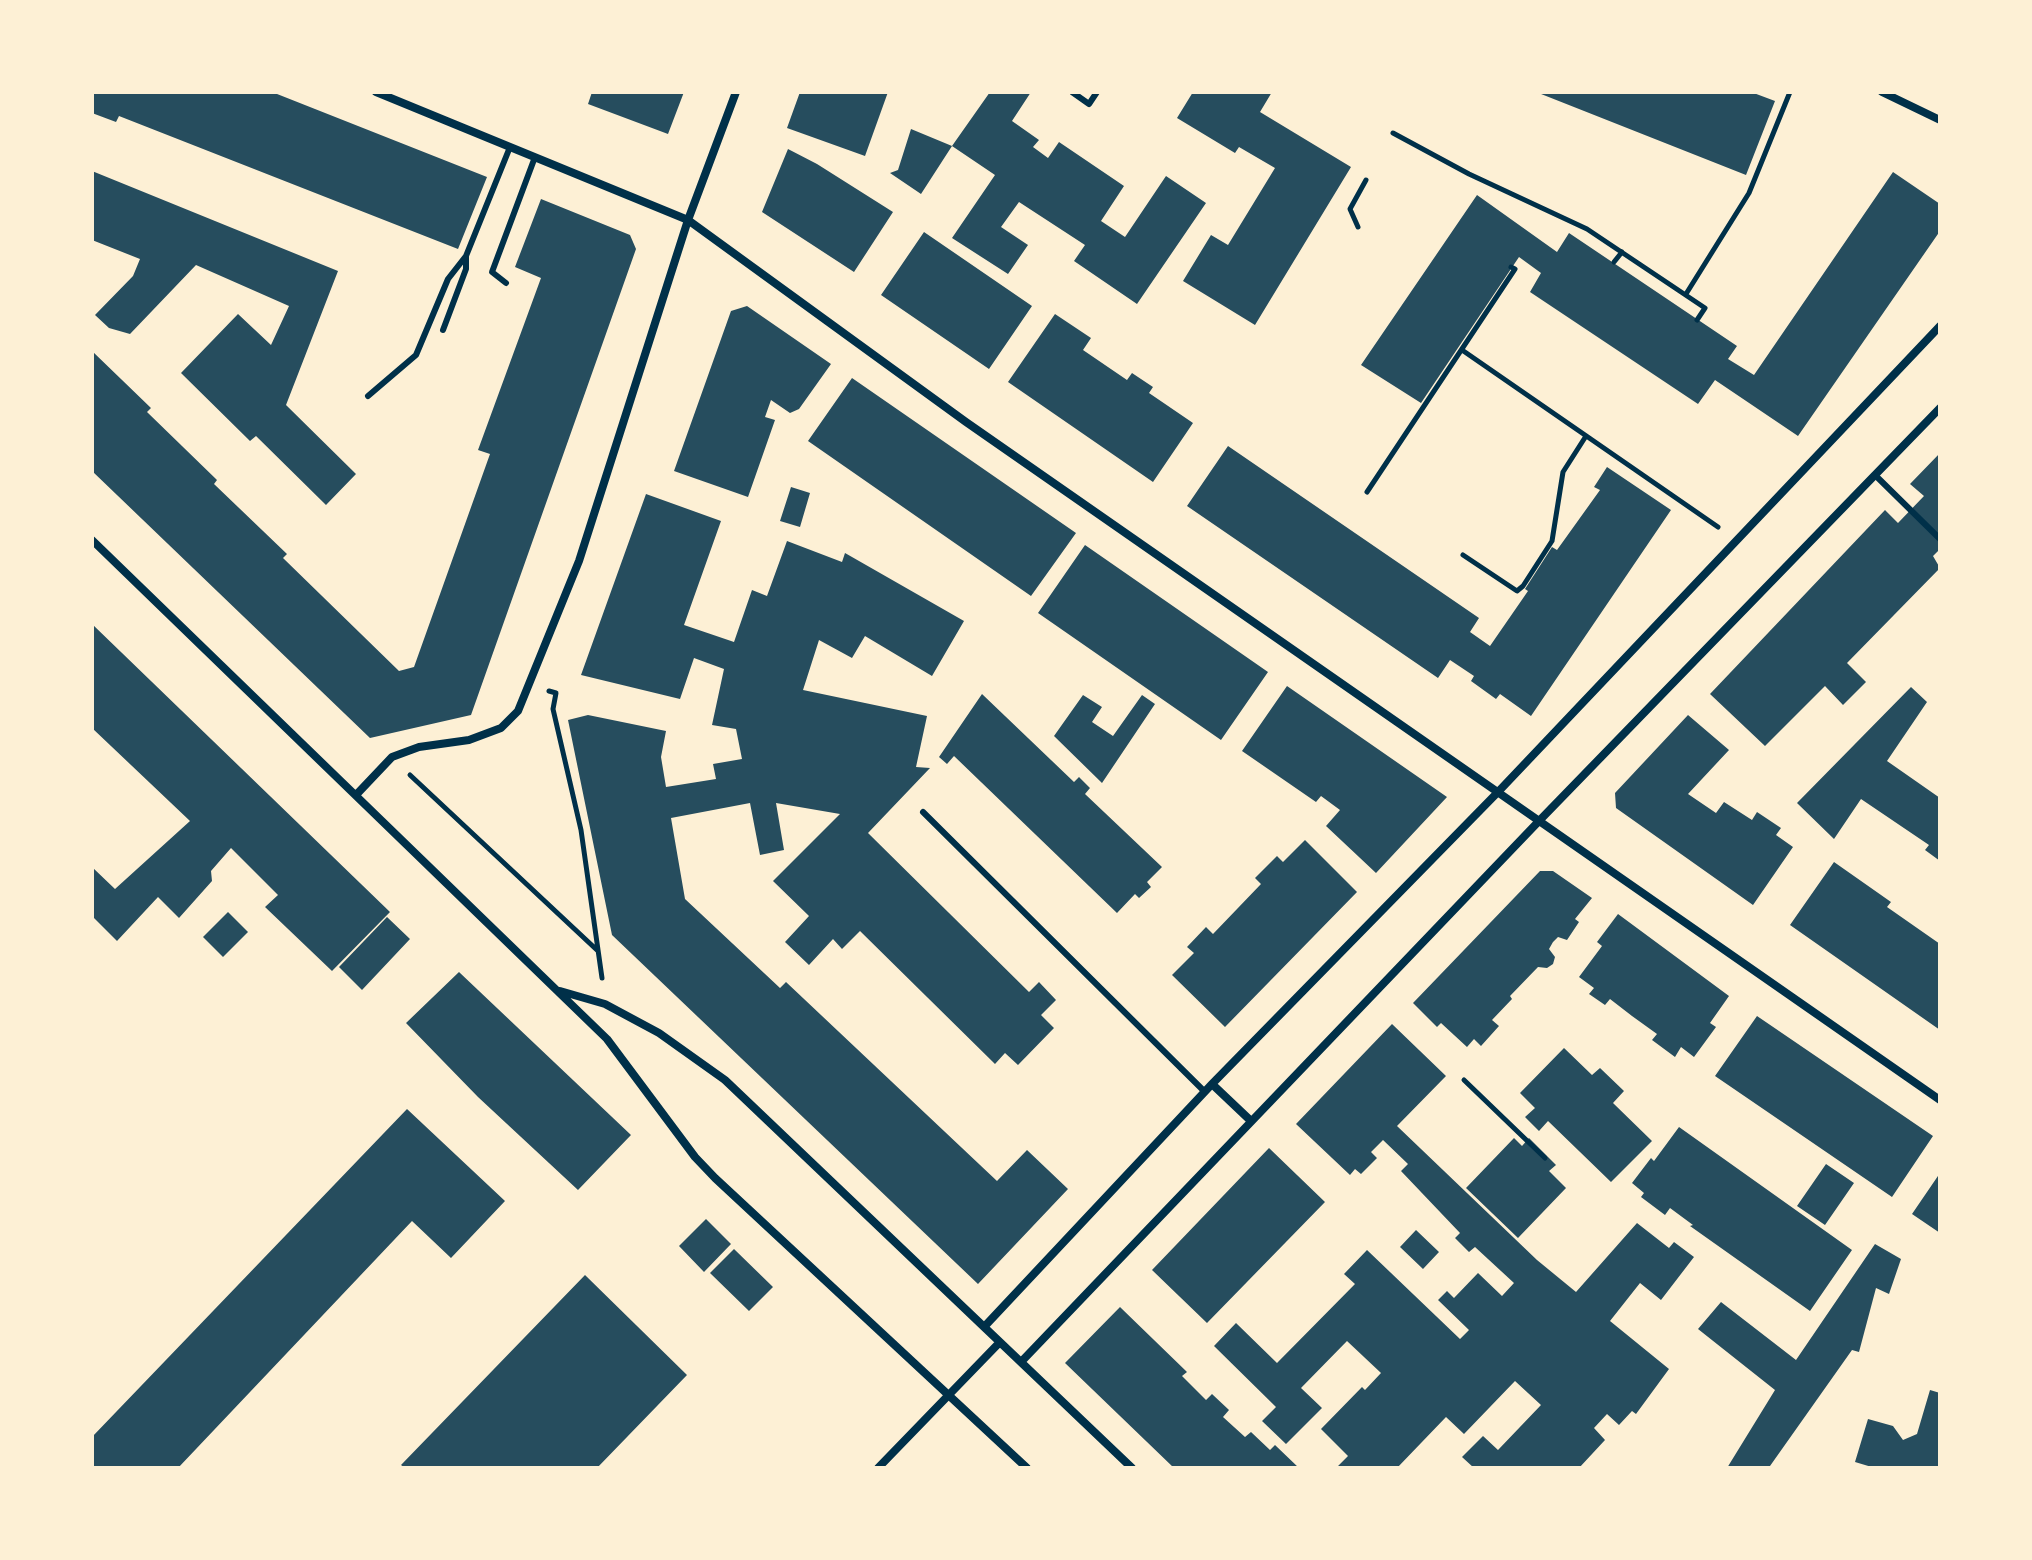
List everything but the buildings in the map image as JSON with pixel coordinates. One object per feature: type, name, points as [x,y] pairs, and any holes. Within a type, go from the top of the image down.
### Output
[{"type":"street","points":[[376,92],[688,220],[966,422],[1940,1100]]},
{"type":"street","points":[[356,795],[392,757],[419,747],[469,740],[501,728],[518,711],[579,561],[688,220],[736,92]]},
{"type":"street","points":[[1882,92],[1897,95],[1940,120]]},
{"type":"street","points":[[984,1327],[1208,1088],[1498,792],[1940,326]]},
{"type":"street","points":[[1021,1362],[1940,408]]},
{"type":"street","points":[[92,540],[559,991],[632,1068],[695,1157],[715,1178],[1027,1468]]},
{"type":"street","points":[[559,991],[605,1004],[659,1033],[725,1080],[1132,1468]]},
{"type":"street","points":[[1208,1088],[1251,1121]]},
{"type":"street","points":[[878,1468],[1000,1342]]},
{"type":"lane","points":[[1072,92],[1089,104],[1097,92]]},
{"type":"lane","points":[[368,396],[416,355],[448,279],[466,256],[510,147]]},
{"type":"lane","points":[[506,283],[492,272],[535,157]]},
{"type":"lane","points":[[443,330],[466,269],[466,256]]},
{"type":"lane","points":[[1875,475],[1940,539]]},
{"type":"lane","points":[[923,812],[1208,1088]]},
{"type":"path","points":[[1686,294],[1749,193],[1790,92]]},
{"type":"path","points":[[1393,133],[1469,174],[1587,229],[1705,308],[1697,320]]},
{"type":"path","points":[[1358,227],[1350,209],[1366,180]]},
{"type":"path","points":[[1614,262],[1622,252]]},
{"type":"path","points":[[1367,492],[1515,269],[1511,267]]},
{"type":"path","points":[[1462,350],[1738,541]]},
{"type":"path","points":[[1463,555],[1517,591],[1523,586],[1552,541],[1563,472],[1586,436]]},
{"type":"path","points":[[528,685],[556,693],[553,709],[581,830],[605,1004]]},
{"type":"path","points":[[392,757],[600,952]]},
{"type":"path","points":[[1464,1080],[1545,1158]]}]
